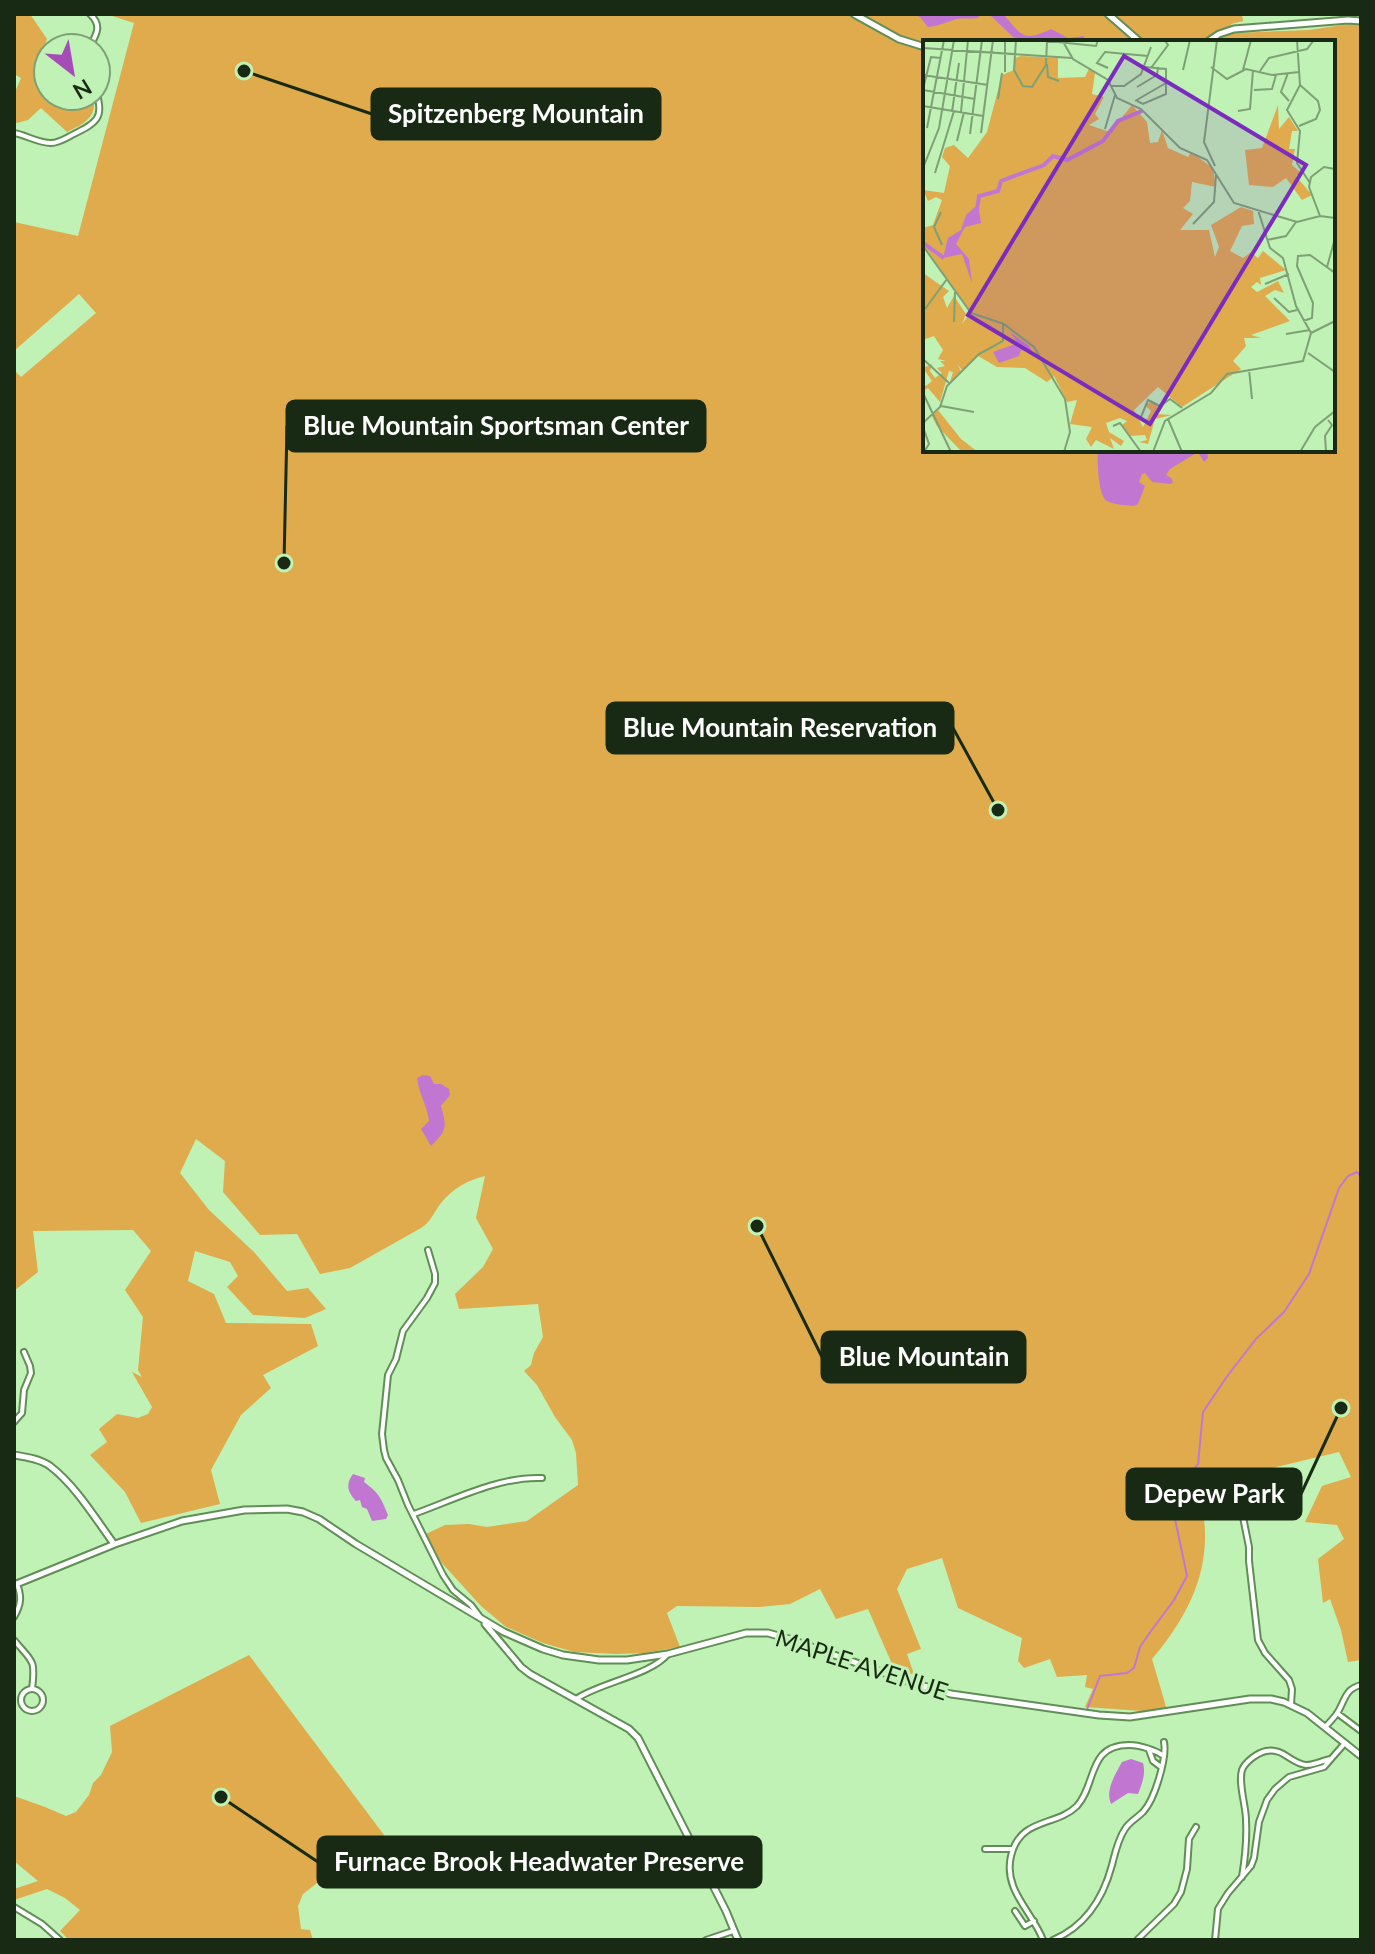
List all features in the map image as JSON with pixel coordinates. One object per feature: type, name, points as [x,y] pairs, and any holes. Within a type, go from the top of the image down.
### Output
[{"type":"street","points":[[90,14],[97,22],[98,32]]},
{"type":"street","points":[[854,14],[899,39],[923,46]]},
{"type":"street","points":[[1108,14],[1138,40]]},
{"type":"street","points":[[1210,40],[1234,29],[1361,21]]},
{"type":"street","points":[[14,133],[46,143],[60,141],[89,126],[97,120],[99,112]]},
{"type":"street","points":[[428,1250],[435,1283],[403,1331],[387,1380],[382,1434],[386,1458],[448,1583],[471,1605],[521,1667],[629,1729],[642,1743],[738,1940]]},
{"type":"street","points":[[14,1422],[22,1413],[24,1390],[31,1373],[24,1352]]},
{"type":"street","points":[[14,1455],[50,1467],[74,1491],[115,1544]]},
{"type":"street","points":[[414,1514],[504,1482],[528,1477],[542,1478]]},
{"type":"street","points":[[1237,1487],[1249,1547],[1258,1640],[1265,1653],[1289,1680],[1291,1705]]},
{"type":"street","name":"MAPLE AVENUE","points":[[15,1585],[115,1544],[182,1521],[244,1510],[295,1510],[319,1519],[482,1620],[543,1649],[582,1658],[627,1660],[668,1654],[746,1633],[768,1633],[942,1692],[992,1701],[1130,1717],[1250,1699],[1271,1699],[1307,1713],[1361,1756]]},
{"type":"street","points":[[14,1617],[21,1602],[15,1585]]},
{"type":"street","points":[[14,1640],[33,1661],[32,1689]]},
{"type":"street","points":[[576,1699],[647,1668],[665,1659],[668,1654]]},
{"type":"street","points":[[1326,1726],[1337,1713],[1346,1693],[1361,1685]]},
{"type":"street","points":[[32,1689],[41,1693],[43,1699],[40,1708],[33,1712],[23,1708],[20,1701],[22,1694],[32,1689]]},
{"type":"street","points":[[1337,1713],[1361,1731]]},
{"type":"street","points":[[1053,1940],[1074,1928],[1097,1904],[1124,1829],[1145,1811],[1157,1786],[1164,1742]]},
{"type":"street","points":[[1215,1940],[1218,1909],[1248,1872],[1254,1858],[1263,1809],[1275,1789],[1289,1777],[1324,1767],[1345,1743]]},
{"type":"street","points":[[1043,1940],[1011,1884],[1013,1849],[1032,1827],[1078,1805],[1094,1767],[1106,1751],[1129,1745],[1164,1756]]},
{"type":"street","points":[[1149,1750],[1153,1761],[1161,1767]]},
{"type":"street","points":[[1242,1877],[1246,1822],[1240,1780],[1245,1765],[1262,1752],[1271,1750],[1287,1755],[1300,1764],[1331,1759]]},
{"type":"street","points":[[1137,1940],[1169,1910],[1181,1892],[1187,1869],[1189,1839],[1196,1827]]},
{"type":"street","points":[[985,1849],[1013,1849]]},
{"type":"street","points":[[14,1907],[42,1924],[60,1940]]},
{"type":"street","points":[[1015,1911],[1025,1926],[1034,1921]]},
{"type":"street","points":[[706,1940],[733,1931]]},
{"type":"shaded area","points":[[14,14],[30,14],[42,32],[32,32],[32,112],[37,112],[28,120],[17,123],[14,121],[14,94],[21,78],[14,74]]},
{"type":"shaded area","points":[[106,14],[1242,14],[1243,21],[1231,24],[1234,33],[1361,25],[1361,1660],[1348,1662],[1330,1599],[1323,1603],[1318,1559],[1344,1539],[1337,1525],[1305,1522],[1322,1486],[1351,1477],[1339,1452],[1197,1486],[1205,1534],[1199,1578],[1181,1620],[1152,1659],[1167,1710],[1156,1712],[1085,1707],[1093,1689],[1085,1687],[1087,1675],[1057,1677],[1050,1659],[1024,1668],[1018,1661],[1022,1638],[958,1608],[942,1558],[907,1569],[897,1589],[921,1649],[907,1654],[914,1674],[896,1673],[868,1609],[836,1619],[820,1589],[790,1604],[760,1607],[677,1606],[667,1613],[680,1647],[645,1653],[574,1652],[506,1627],[481,1606],[441,1562],[426,1534],[445,1525],[487,1527],[527,1521],[578,1485],[572,1440],[537,1385],[524,1371],[531,1365],[543,1337],[538,1304],[459,1309],[455,1294],[483,1267],[493,1249],[476,1218],[485,1176],[450,1193],[421,1228],[350,1268],[320,1274],[297,1234],[260,1235],[223,1192],[225,1161],[196,1139],[180,1173],[209,1210],[254,1252],[287,1291],[308,1288],[326,1309],[305,1318],[253,1315],[227,1287],[238,1276],[230,1262],[195,1251],[188,1281],[214,1294],[226,1323],[311,1324],[318,1346],[263,1375],[271,1388],[241,1415],[211,1470],[220,1504],[141,1523],[125,1492],[90,1455],[107,1442],[99,1429],[117,1414],[138,1418],[148,1414],[152,1407],[132,1372],[142,1377],[138,1370],[143,1317],[125,1290],[151,1251],[133,1230],[33,1231],[38,1272],[14,1291],[14,370],[21,377],[96,313],[79,294],[14,351],[14,222],[78,236],[134,23]]},
{"type":"shaded area","points":[[913,14],[978,14],[979,16],[928,27]]},
{"type":"shaded area","points":[[989,14],[1003,14],[1023,35],[1034,36],[1051,29],[1068,38],[1084,36],[1084,40],[1022,40],[1013,37]]},
{"type":"shaded area","points":[[45,112],[92,112],[88,119],[67,132]]},
{"type":"shaded area","points":[[1098,452],[1198,452],[1170,469],[1166,475],[1171,478],[1171,484],[1152,482],[1145,473],[1142,474],[1139,482],[1145,486],[1138,504],[1134,506],[1107,501],[1099,477]]},
{"type":"shaded area","points":[[1198,452],[1207,452],[1208,458],[1204,462]]},
{"type":"shaded area","points":[[430,1076],[434,1084],[449,1089],[450,1095],[441,1106],[445,1124],[443,1132],[431,1146],[421,1129],[429,1121],[417,1078]]},
{"type":"shaded area","points":[[353,1474],[365,1478],[364,1482],[379,1496],[388,1515],[386,1519],[372,1521],[360,1500],[353,1498],[348,1485]]},
{"type":"shaded area","points":[[249,1655],[384,1835],[303,1894],[298,1906],[301,1929],[310,1930],[313,1940],[69,1940],[60,1931],[80,1910],[65,1898],[47,1889],[14,1900],[14,1889],[38,1881],[14,1861],[14,1796],[66,1816],[76,1812],[101,1775],[112,1752],[110,1726]]},
{"type":"shaded area","points":[[1131,1759],[1143,1763],[1144,1775],[1138,1794],[1128,1793],[1111,1804],[1109,1793],[1114,1777],[1122,1762]]},
{"type":"waterway","points":[[1086,1712],[1100,1676],[1127,1673],[1134,1668],[1140,1647],[1174,1600],[1187,1576],[1171,1500],[1198,1464],[1203,1412],[1256,1339],[1284,1312],[1309,1274],[1339,1188],[1348,1176],[1357,1172],[1361,1176]]},
{"type":"place","name":"Spitzenberg Mountain","points":[[244,71]]},
{"type":"place","name":"Blue Mountain Sportsman Center","points":[[284,563]]},
{"type":"place","name":"Blue Mountain Reservation","points":[[998,810]]},
{"type":"place","name":"Blue Mountain","points":[[757,1226]]},
{"type":"place","name":"Depew Park","points":[[1341,1408]]},
{"type":"place","name":"Furnace Brook Headwater Preserve","points":[[221,1797]]}]
